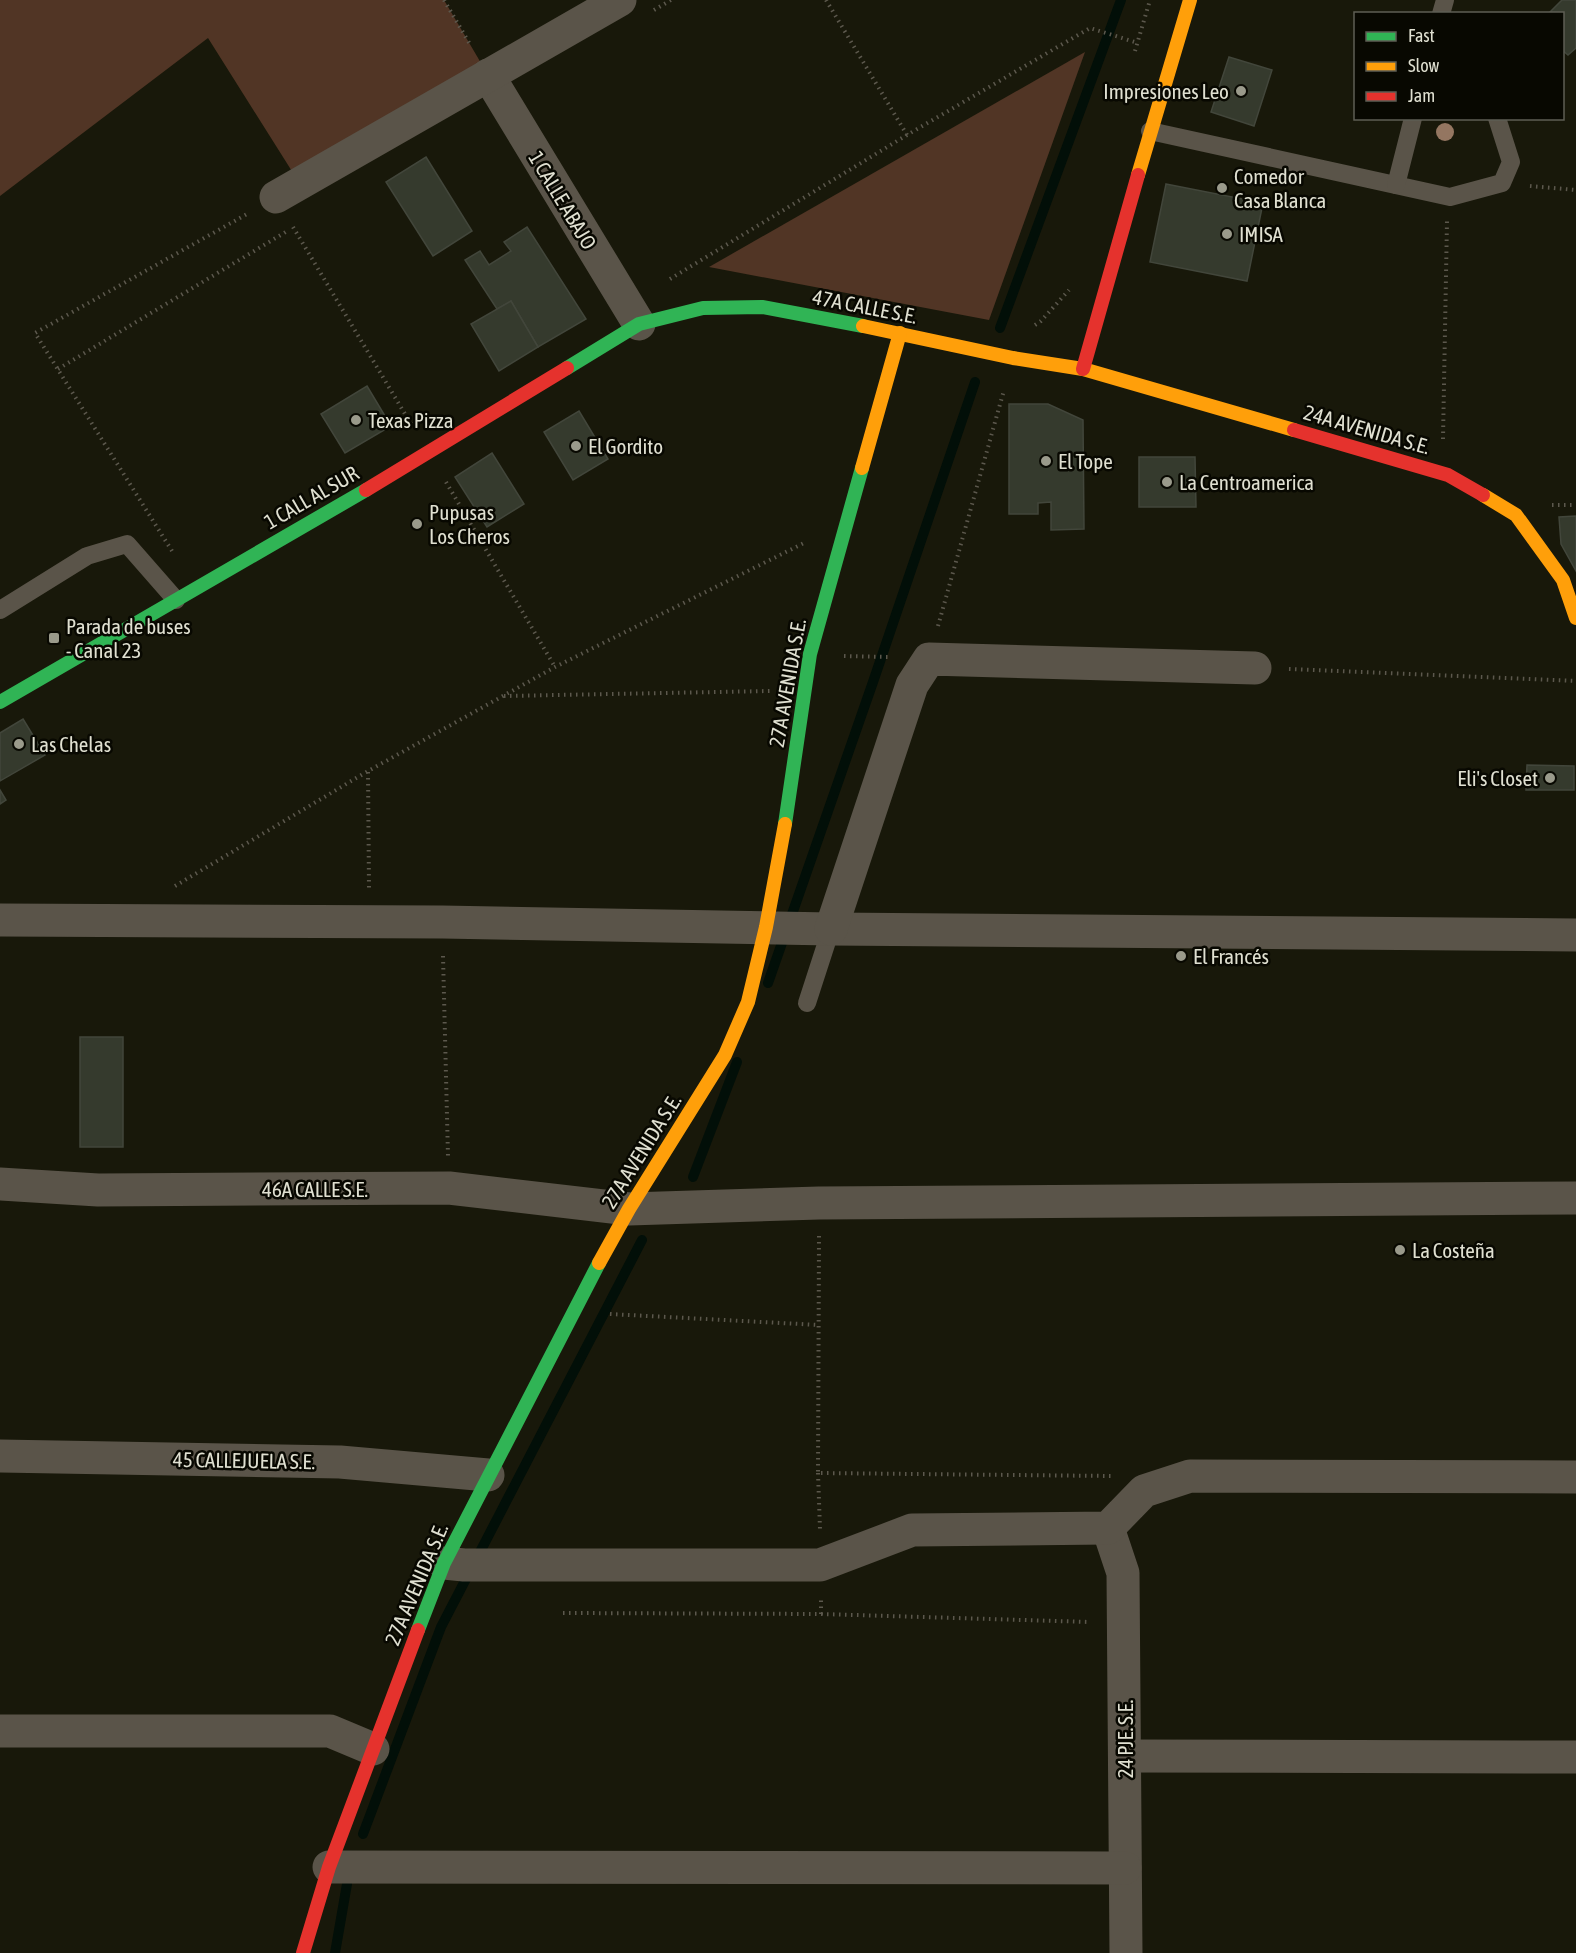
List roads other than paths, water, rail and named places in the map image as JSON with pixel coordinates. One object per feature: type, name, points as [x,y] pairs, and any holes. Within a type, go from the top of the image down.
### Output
[{"type":"street","points":[[276,197],[620,0]]},
{"type":"street","points":[[1083,369],[1150,131],[1190,0]]},
{"type":"street","name":"1 CALLE ABAJO","points":[[488,75],[639,324]]},
{"type":"street","name":"47A CALLE S.E.","points":[[639,324],[703,308],[762,307],[900,333],[1013,358],[1083,369]]},
{"type":"street","name":"1 CALL AL SUR","points":[[0,702],[429,453],[639,324]]},
{"type":"street","name":"27A AVENIDA S.E.","points":[[303,1953],[373,1749],[454,1564],[488,1475],[572,1313],[725,1055],[748,1002],[796,928],[790,794],[810,654],[900,333]]},
{"type":"street","name":"24A AVENIDA S.E.","points":[[1083,369],[1448,475],[1516,515],[1563,580],[1576,618]]},
{"type":"street","points":[[796,928],[912,685],[929,659],[1255,668]]},
{"type":"street","points":[[0,920],[442,922],[796,928],[1576,935]]},
{"type":"street","name":"46A CALLE S.E.","points":[[0,1184],[98,1190],[449,1188],[634,1209],[819,1203],[1576,1198]]},
{"type":"street","name":"45 CALLEJUELA S.E.","points":[[0,1456],[340,1462],[488,1475]]},
{"type":"street","points":[[454,1564],[820,1565],[912,1530],[1108,1528],[1144,1491],[1190,1476],[1576,1477]]},
{"type":"street","name":"24 PJE. S.E.","points":[[1108,1528],[1123,1573],[1126,1953]]},
{"type":"street","points":[[0,1731],[330,1731],[373,1749]]},
{"type":"street","points":[[1125,1756],[1576,1757]]},
{"type":"street","points":[[333,1867],[1125,1868]]},
{"type":"lane","points":[[1396,185],[1412,120]]},
{"type":"lane","points":[[1150,131],[1450,197],[1502,183],[1511,162],[1498,120]]},
{"type":"lane","points":[[0,610],[87,556],[127,544],[176,600]]},
{"type":"lane","points":[[796,928],[807,1003]]},
{"type":"waterway","points":[[1000,328],[1121,0]]},
{"type":"waterway","points":[[768,983],[975,382]]},
{"type":"waterway","points":[[693,1177],[737,1062]]},
{"type":"waterway","points":[[363,1834],[441,1627],[642,1240]]},
{"type":"waterway","points":[[335,1953],[347,1884]]},
{"type":"place","name":"Impresiones Leo","points":[[1241,91]]},
{"type":"place","name":"Comedor Casa Blanca","points":[[1222,188]]},
{"type":"place","name":"IMISA","points":[[1227,234]]},
{"type":"place","name":"Texas Pizza","points":[[356,420]]},
{"type":"place","name":"El Gordito","points":[[576,446]]},
{"type":"place","name":"El Tope","points":[[1046,461]]},
{"type":"place","name":"La Centroamerica","points":[[1167,482]]},
{"type":"place","name":"Pupusas Los Cheros","points":[[417,524]]},
{"type":"place","name":"Parada de buses - Canal 23","points":[[54,638]]},
{"type":"place","name":"Las Chelas","points":[[19,744]]},
{"type":"place","name":"Eli's Closet","points":[[1550,778]]},
{"type":"place","name":"El Francés","points":[[1181,956]]},
{"type":"place","name":"La Costeña","points":[[1400,1250]]}]
